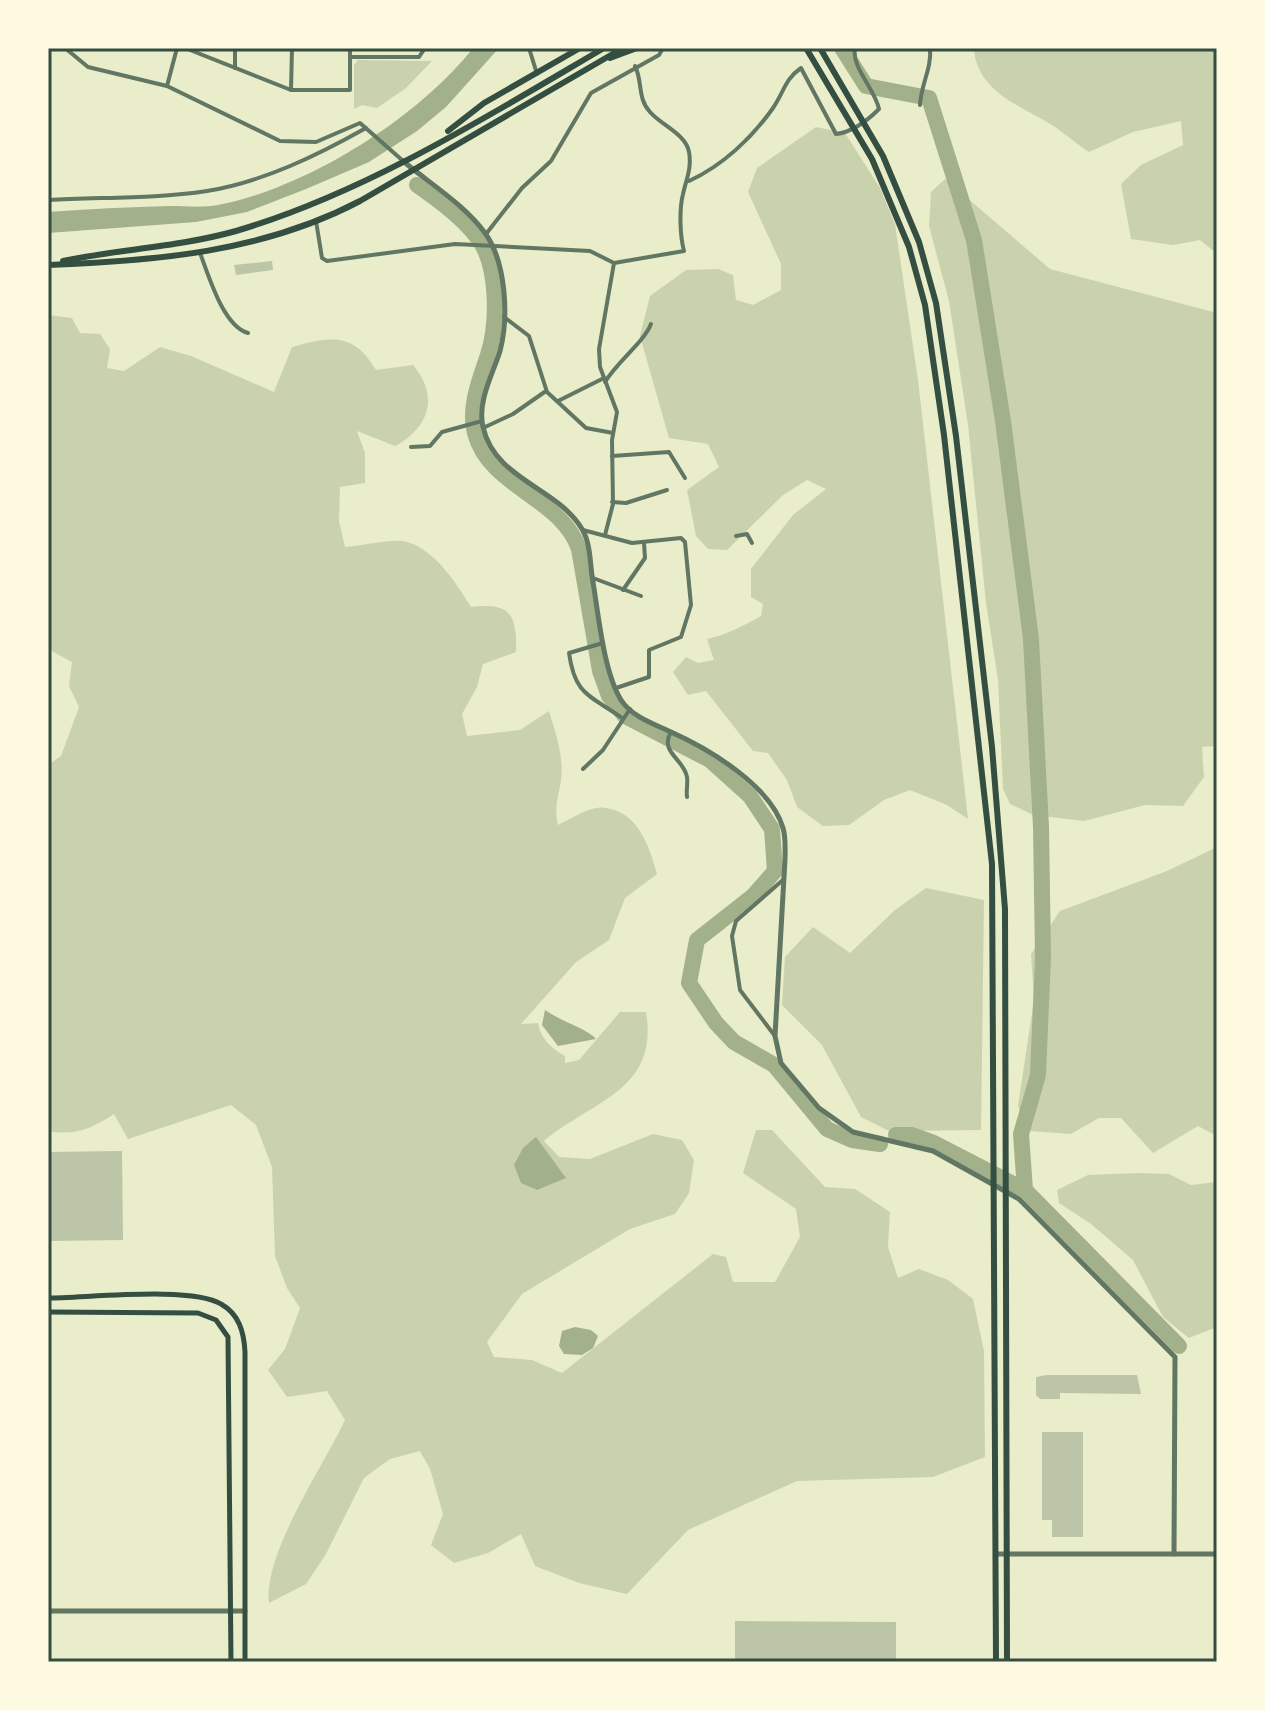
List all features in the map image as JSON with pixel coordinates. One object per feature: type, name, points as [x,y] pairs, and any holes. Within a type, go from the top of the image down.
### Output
[{"type":"main road","points":[[436,141],[484,103],[580,48]]},
{"type":"main road","points":[[48,265],[185,244],[298,210],[377,176],[604,48]]},
{"type":"main road","points":[[48,265],[200,253],[261,240],[316,221],[623,48]]},
{"type":"main road","points":[[605,58],[637,48]]},
{"type":"main road","points":[[806,48],[855,128],[888,193],[909,247],[925,305],[937,376],[992,864],[996,1662]]},
{"type":"main road","points":[[820,48],[898,188],[919,242],[936,303],[947,366],[1003,867],[1007,1662]]},
{"type":"main road","points":[[48,1298],[197,1296],[224,1305],[241,1325],[245,1352],[245,1662]]},
{"type":"main road","points":[[48,1312],[198,1313],[216,1320],[228,1337],[231,1662]]},
{"type":"street","points":[[65,48],[88,67],[167,86],[280,141],[316,142],[353,123],[368,129],[486,234],[502,282],[504,317],[503,339],[485,393],[481,424],[491,447],[513,473],[560,505],[583,530],[593,578],[600,643],[616,688],[629,711],[669,736],[718,757],[767,798],[784,831],[775,1036],[781,1063],[819,1108],[853,1132],[933,1151],[1019,1199],[1175,1357],[1174,1554]]},
{"type":"street","points":[[167,86],[177,48]]},
{"type":"street","points":[[185,48],[291,90],[350,90],[350,48]]},
{"type":"street","points":[[235,48],[235,68]]},
{"type":"street","points":[[291,90],[292,48]]},
{"type":"street","points":[[350,57],[419,57],[425,48]]},
{"type":"street","points":[[529,48],[537,74]]},
{"type":"street","points":[[486,234],[522,188],[551,161],[591,93],[659,55],[663,48]]},
{"type":"street","points":[[689,181],[733,153],[771,111],[783,86],[801,68],[836,134],[863,122],[879,109],[855,60],[855,48]]},
{"type":"street","points":[[920,105],[922,82],[931,66],[930,48]]},
{"type":"street","points":[[316,221],[322,258],[327,261],[455,244],[590,251],[614,263],[684,251],[682,198],[689,181],[689,149],[648,110],[640,97],[641,77],[635,66]]},
{"type":"street","points":[[48,200],[158,195],[232,185],[298,161],[368,129]]},
{"type":"street","points":[[200,253],[220,305],[237,329],[248,333]]},
{"type":"street","points":[[605,535],[612,502],[613,433],[617,412],[604,380],[599,349],[614,263]]},
{"type":"street","points":[[504,317],[529,336],[546,391],[586,428],[613,433]]},
{"type":"street","points":[[558,401],[604,380],[618,361],[647,333],[651,324]]},
{"type":"street","points":[[411,447],[430,446],[442,432],[513,414],[546,391]]},
{"type":"street","points":[[612,456],[669,452],[685,478]]},
{"type":"street","points":[[612,502],[626,503],[667,490]]},
{"type":"street","points":[[583,530],[632,543],[684,539],[691,605],[680,639],[649,650],[649,677],[616,688]]},
{"type":"street","points":[[736,536],[747,534],[752,543]]},
{"type":"street","points":[[623,590],[645,558],[644,543]]},
{"type":"street","points":[[593,578],[641,596]]},
{"type":"street","points":[[600,643],[569,653],[572,676],[582,692],[622,718]]},
{"type":"street","points":[[583,769],[603,750],[629,711]]},
{"type":"street","points":[[669,736],[668,749],[686,773],[687,797]]},
{"type":"street","points":[[775,1036],[740,990],[732,936],[736,921],[784,879]]},
{"type":"street","points":[[996,1554],[1217,1554]]},
{"type":"street","points":[[48,1611],[245,1611]]},
{"type":"shaded area","points":[[473,48],[499,48],[446,107],[417,131],[369,162],[247,212],[196,222],[48,233],[48,212],[212,206],[288,183],[323,166],[392,124],[450,74]]},
{"type":"shaded area","points":[[974,48],[1217,48],[1217,254],[1200,240],[1173,245],[1131,239],[1121,184],[1141,165],[1183,145],[1181,121],[1133,132],[1089,152],[990,85],[976,62]]},
{"type":"shaded area","points":[[358,60],[432,61],[406,88],[377,108],[362,105],[354,109],[354,65]]},
{"type":"shaded area","points":[[816,127],[845,133],[880,188],[895,224],[918,380],[968,819],[947,805],[910,790],[884,800],[849,825],[823,826],[797,807],[787,780],[768,753],[753,751],[706,691],[688,695],[673,672],[686,657],[698,663],[714,660],[707,639],[728,633],[761,616],[763,604],[751,597],[751,569],[793,515],[826,489],[807,480],[783,495],[727,550],[708,549],[696,536],[687,490],[719,467],[708,444],[669,438],[640,336],[650,296],[686,270],[718,269],[733,275],[736,300],[753,305],[781,290],[781,264],[748,192],[757,168]]},
{"type":"shaded area","points":[[945,179],[1050,269],[1217,313],[1217,746],[1202,747],[1204,777],[1183,806],[1145,805],[1084,821],[1033,815],[1010,804],[1003,789],[998,680],[986,603],[968,425],[949,301],[929,226],[931,192]]},
{"type":"shaded area","points":[[48,315],[72,318],[80,333],[100,334],[110,349],[107,368],[124,371],[160,347],[191,356],[274,392],[292,347],[318,341],[329,339],[350,343],[368,358],[376,370],[413,365],[426,388],[428,399],[427,410],[416,430],[395,446],[357,431],[365,453],[365,483],[340,487],[339,521],[345,547],[397,541],[414,545],[425,550],[443,567],[471,607],[495,607],[509,614],[515,629],[516,652],[483,664],[477,687],[462,714],[467,736],[520,730],[549,711],[561,763],[556,807],[558,825],[587,810],[606,808],[627,816],[646,842],[657,874],[625,898],[609,940],[576,962],[521,1024],[538,1023],[547,1042],[565,1056],[565,1063],[579,1060],[620,1012],[646,1012],[647,1039],[642,1060],[632,1077],[618,1091],[544,1141],[559,1157],[590,1159],[653,1134],[682,1140],[694,1160],[689,1193],[675,1214],[630,1229],[522,1294],[487,1342],[494,1357],[532,1360],[562,1373],[713,1254],[726,1257],[733,1282],[775,1282],[800,1237],[796,1209],[743,1173],[756,1130],[772,1130],[825,1187],[855,1189],[890,1212],[888,1247],[898,1278],[919,1269],[948,1280],[973,1299],[984,1351],[985,1457],[933,1477],[797,1481],[688,1530],[627,1594],[579,1583],[535,1566],[521,1534],[488,1553],[454,1563],[431,1545],[443,1514],[430,1469],[420,1451],[390,1459],[364,1478],[326,1554],[306,1584],[269,1603],[275,1560],[296,1511],[345,1420],[327,1391],[287,1397],[268,1370],[285,1349],[300,1308],[287,1288],[275,1256],[272,1167],[256,1125],[231,1105],[128,1139],[114,1114],[82,1130],[66,1133],[48,1131],[48,765],[61,756],[79,707],[69,686],[72,662],[48,649]]},
{"type":"shaded area","points":[[1217,847],[1217,1136],[1198,1126],[1153,1153],[1121,1118],[1099,1118],[1071,1134],[1029,1131],[1018,1106],[1034,1000],[1031,954],[1060,911],[1167,871]]},
{"type":"shaded area","points":[[926,888],[984,900],[981,1130],[889,1131],[861,1117],[822,1045],[782,1005],[785,957],[813,927],[850,953],[895,910]]},
{"type":"shaded area","points":[[545,1010],[596,1039],[558,1046],[542,1025]]},
{"type":"shaded area","points":[[536,1137],[566,1178],[537,1190],[521,1183],[514,1165],[523,1148]]},
{"type":"shaded area","points":[[1169,1174],[1191,1185],[1217,1182],[1217,1327],[1189,1338],[1163,1317],[1133,1260],[1091,1224],[1059,1203],[1057,1190],[1088,1175]]},
{"type":"shaded area","points":[[575,1327],[591,1330],[598,1336],[593,1348],[582,1355],[564,1354],[559,1346],[562,1331]]},
{"type":"building","points":[[272,261],[273,270],[236,275],[234,265]]},
{"type":"building","points":[[122,1151],[123,1240],[48,1241],[48,1152]]},
{"type":"building","points":[[1137,1375],[1141,1394],[1060,1393],[1060,1399],[1040,1399],[1036,1395],[1036,1377]]},
{"type":"building","points":[[1042,1432],[1083,1432],[1083,1537],[1052,1537],[1052,1520],[1042,1520]]},
{"type":"building","points":[[735,1621],[896,1622],[896,1661],[735,1661]]},
{"type":"waterway","points":[[842,48],[866,86],[929,98],[974,240],[1003,421],[1031,639],[1041,827],[1043,957],[1038,1075],[1021,1134],[1025,1190]]},
{"type":"waterway","points":[[417,185],[464,222],[477,237],[489,262],[493,278],[494,327],[474,404],[475,433],[495,467],[570,531],[579,549],[600,671],[609,696],[625,716],[710,760],[750,796],[772,829],[775,871],[753,896],[697,940],[689,983],[716,1023],[734,1042],[774,1065],[827,1129],[852,1140],[880,1144]]},
{"type":"waterway","points":[[896,1135],[912,1135],[934,1143],[1025,1190],[1179,1346]]}]
